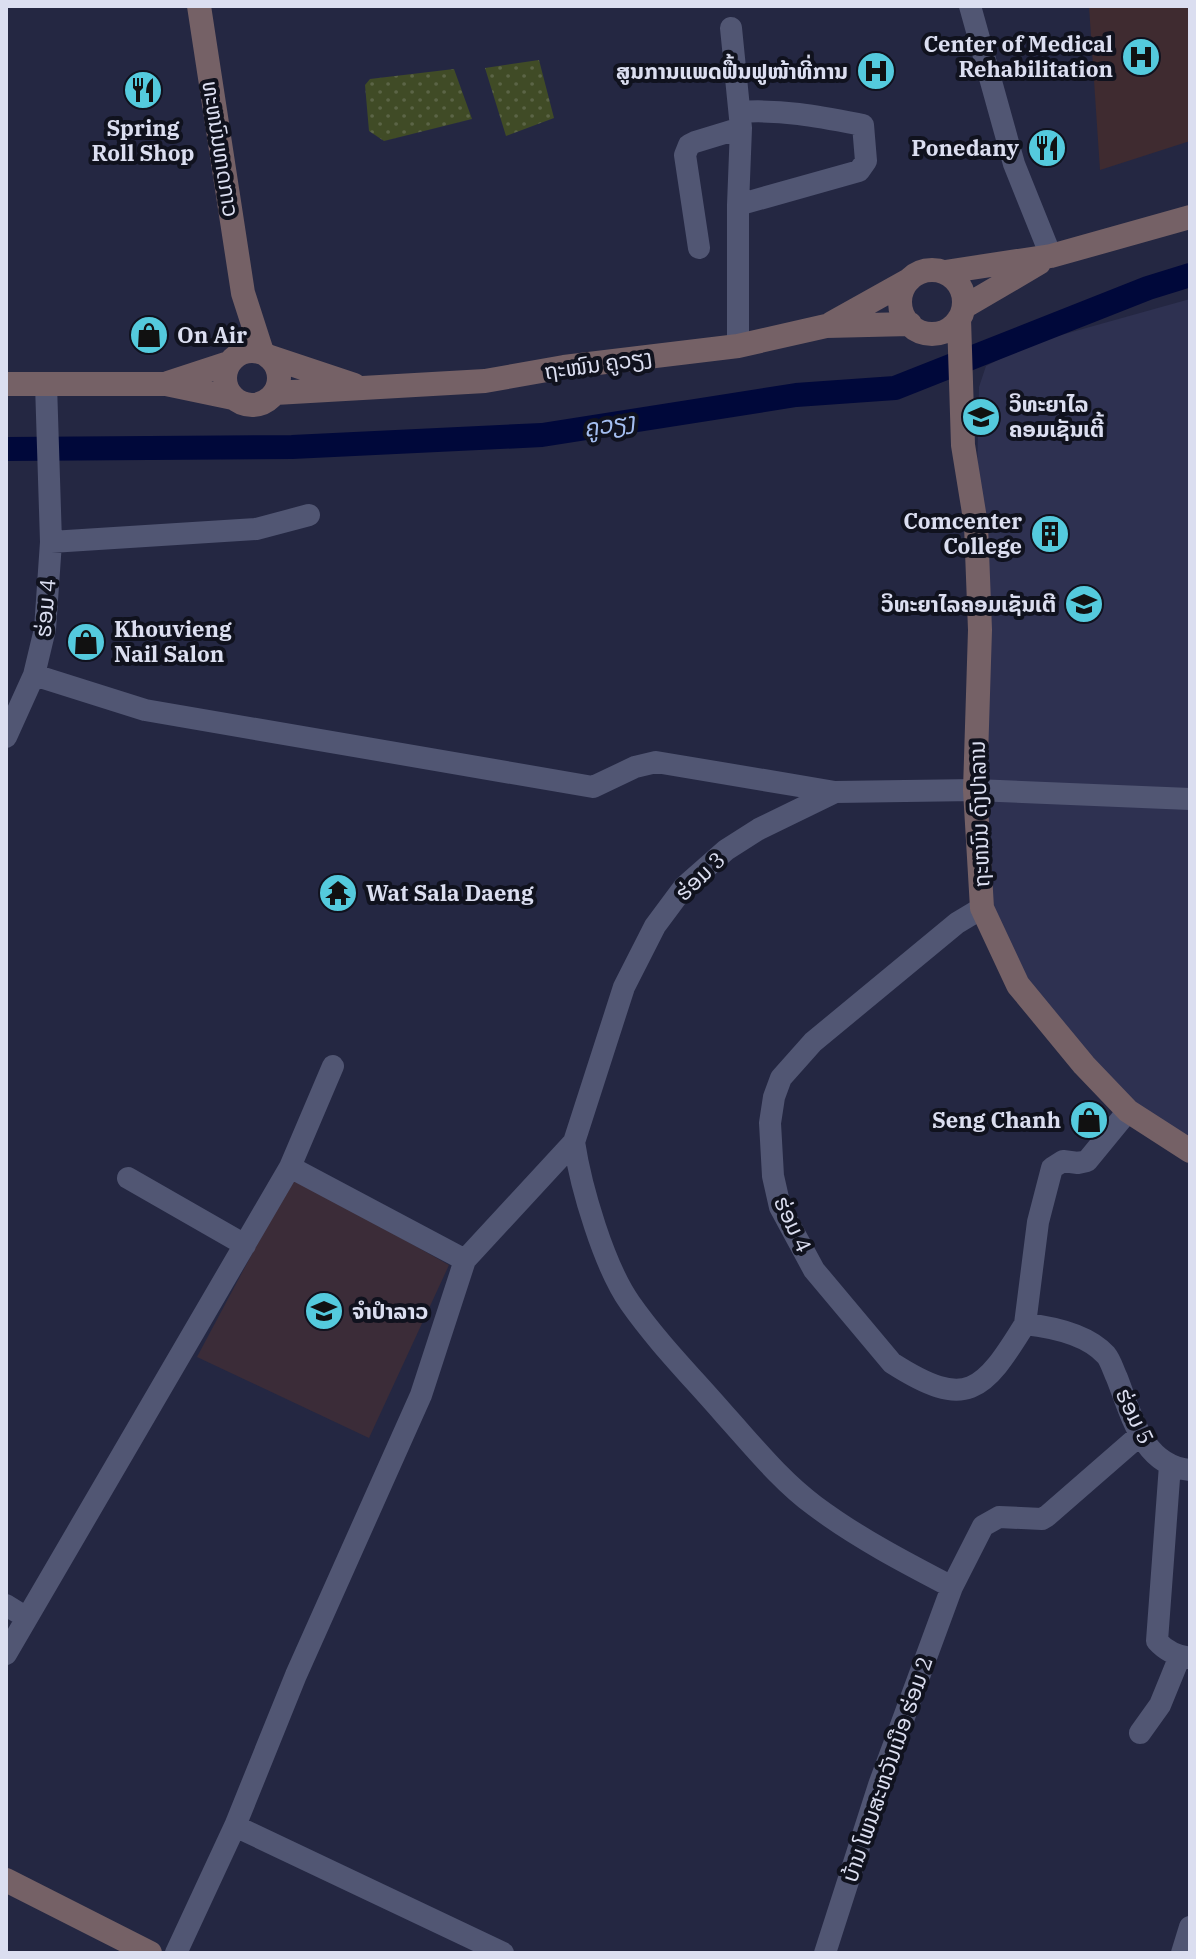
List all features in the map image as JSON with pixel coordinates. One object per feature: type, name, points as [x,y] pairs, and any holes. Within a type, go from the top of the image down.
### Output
[{"type":"street","name":"ທະຫນົນທາດກາວ","points":[[199,6],[243,293]]},
{"type":"street","points":[[970,6],[1014,164],[1051,256]]},
{"type":"street","points":[[731,28],[740,120],[738,346]]},
{"type":"street","points":[[699,248],[685,155],[689,145],[767,110],[863,125],[866,161],[859,171],[738,205]]},
{"type":"street","name":"ຖະໜົນ ຄູວຽງ","points":[[945,272],[1051,256],[1190,217]]},
{"type":"street","name":"ຖະໜົນ ຄູວຽງ","points":[[275,393],[485,381],[564,367],[738,346],[826,326],[942,328],[1051,256]]},
{"type":"street","points":[[926,271],[945,272],[963,292],[942,328],[901,310],[901,299],[909,280],[926,271]]},
{"type":"street","name":"ຖະໜົນ ຄູວຽງ","points":[[826,326],[909,280]]},
{"type":"street","points":[[166,384],[233,398],[246,404],[260,404],[275,393],[279,375],[266,354],[243,293]]},
{"type":"street","points":[[233,398],[225,386],[225,372],[232,359],[243,293]]},
{"type":"street","name":"ຖະຫນົນ ດົງປາລານ","points":[[942,328],[961,396],[963,445],[976,525],[980,630],[975,790],[982,908],[1018,985],[1084,1065],[1128,1111],[1190,1151]]},
{"type":"street","points":[[6,384],[46,394],[166,384],[248,350],[266,354]]},
{"type":"street","name":"ຖະໜົນ ຄູວຽງ","points":[[266,354],[368,389]]},
{"type":"street","name":"ຮ່ອມ 4","points":[[6,737],[34,675],[45,629],[51,542],[46,394]]},
{"type":"street","points":[[51,542],[256,529],[309,515]]},
{"type":"street","points":[[34,675],[145,710],[593,787],[635,767],[656,762],[835,792]]},
{"type":"street","name":"ຮ່ອມ 3","points":[[574,1142],[624,987],[655,926],[684,887],[726,850],[759,829],[835,792],[975,790],[1190,799]]},
{"type":"street","name":"ຮ່ອມ 4","points":[[982,908],[957,923],[795,1060],[781,1078],[774,1097],[770,1123],[773,1176],[780,1207],[814,1270],[892,1363],[909,1373],[936,1386],[959,1391],[983,1383],[997,1369],[1025,1324]]},
{"type":"street","points":[[6,1654],[290,1167],[333,1066]]},
{"type":"street","points":[[1025,1324],[1038,1222],[1052,1168],[1063,1161],[1087,1161],[1128,1111]]},
{"type":"street","points":[[176,1953],[235,1826],[296,1675],[421,1395],[465,1260],[574,1142]]},
{"type":"street","points":[[574,1142],[586,1198],[616,1278],[629,1302],[663,1345],[755,1448],[812,1504],[867,1542],[952,1587]]},
{"type":"street","points":[[290,1167],[465,1260]]},
{"type":"street","points":[[128,1178],[245,1245]]},
{"type":"street","name":"ຮ່ອມ 5","points":[[1025,1324],[1070,1334],[1095,1346],[1108,1358],[1140,1435],[1153,1453],[1180,1468]]},
{"type":"street","name":"ບ້ານ ໂພນສະຫວັນເນືອ ຮ່ອມ 2","points":[[825,1953],[879,1785],[952,1587],[983,1526],[999,1517],[1042,1519],[1140,1435]]},
{"type":"street","points":[[1140,1733],[1160,1705],[1185,1657],[1165,1649],[1157,1641],[1156,1634],[1180,1468]]},
{"type":"street","points":[[6,1605],[27,1618]]},
{"type":"street","points":[[235,1826],[503,1953]]},
{"type":"street","points":[[6,1880],[150,1953]]},
{"type":"street","points":[[1182,1953],[1190,1927]]},
{"type":"shaded area","name":"Center of Medical Rehabilitation","points":[[1089,6],[1190,6],[1190,141],[1100,170]]},
{"type":"shaded area","points":[[1190,299],[1190,1151],[1147,1125],[1018,985],[982,908],[976,525],[979,387],[986,366],[1029,344]]},
{"type":"shaded area","name":"ຈຳປຳລາວ","points":[[293,1177],[449,1265],[369,1438],[197,1357]]},
{"type":"green space","points":[[539,60],[554,118],[506,136],[485,68]]},
{"type":"green space","points":[[454,69],[472,119],[384,141],[369,131],[365,85],[370,79]]},
{"type":"waterway","name":"ຄູວຽງ","points":[[6,449],[292,447],[542,435],[796,395],[895,388],[1148,288],[1190,275]]},
{"type":"place","name":"Center of Medical Rehabilitation","points":[[1141,57]]},
{"type":"place","name":"ສູນການແພດຟື້ນຟູໜ້າທີ່ການ","points":[[876,71]]},
{"type":"place","name":"Spring Roll Shop","points":[[143,90]]},
{"type":"place","name":"Ponedany","points":[[1047,148]]},
{"type":"place","name":"On Air","points":[[149,335]]},
{"type":"place","name":"ວິທະຍາໄລ ຄອມເຊັນເຕີ້","points":[[981,417]]},
{"type":"place","name":"Comcenter College","points":[[1050,534]]},
{"type":"place","name":"ວິທະຍາໄລຄອມເຊັນເຕີ","points":[[1084,604]]},
{"type":"place","name":"Khouvieng Nail Salon","points":[[86,642]]},
{"type":"place","name":"Wat Sala Daeng","points":[[338,893]]},
{"type":"place","name":"Seng Chanh","points":[[1089,1120]]},
{"type":"place","name":"ຈຳປຳລາວ","points":[[324,1311]]}]
